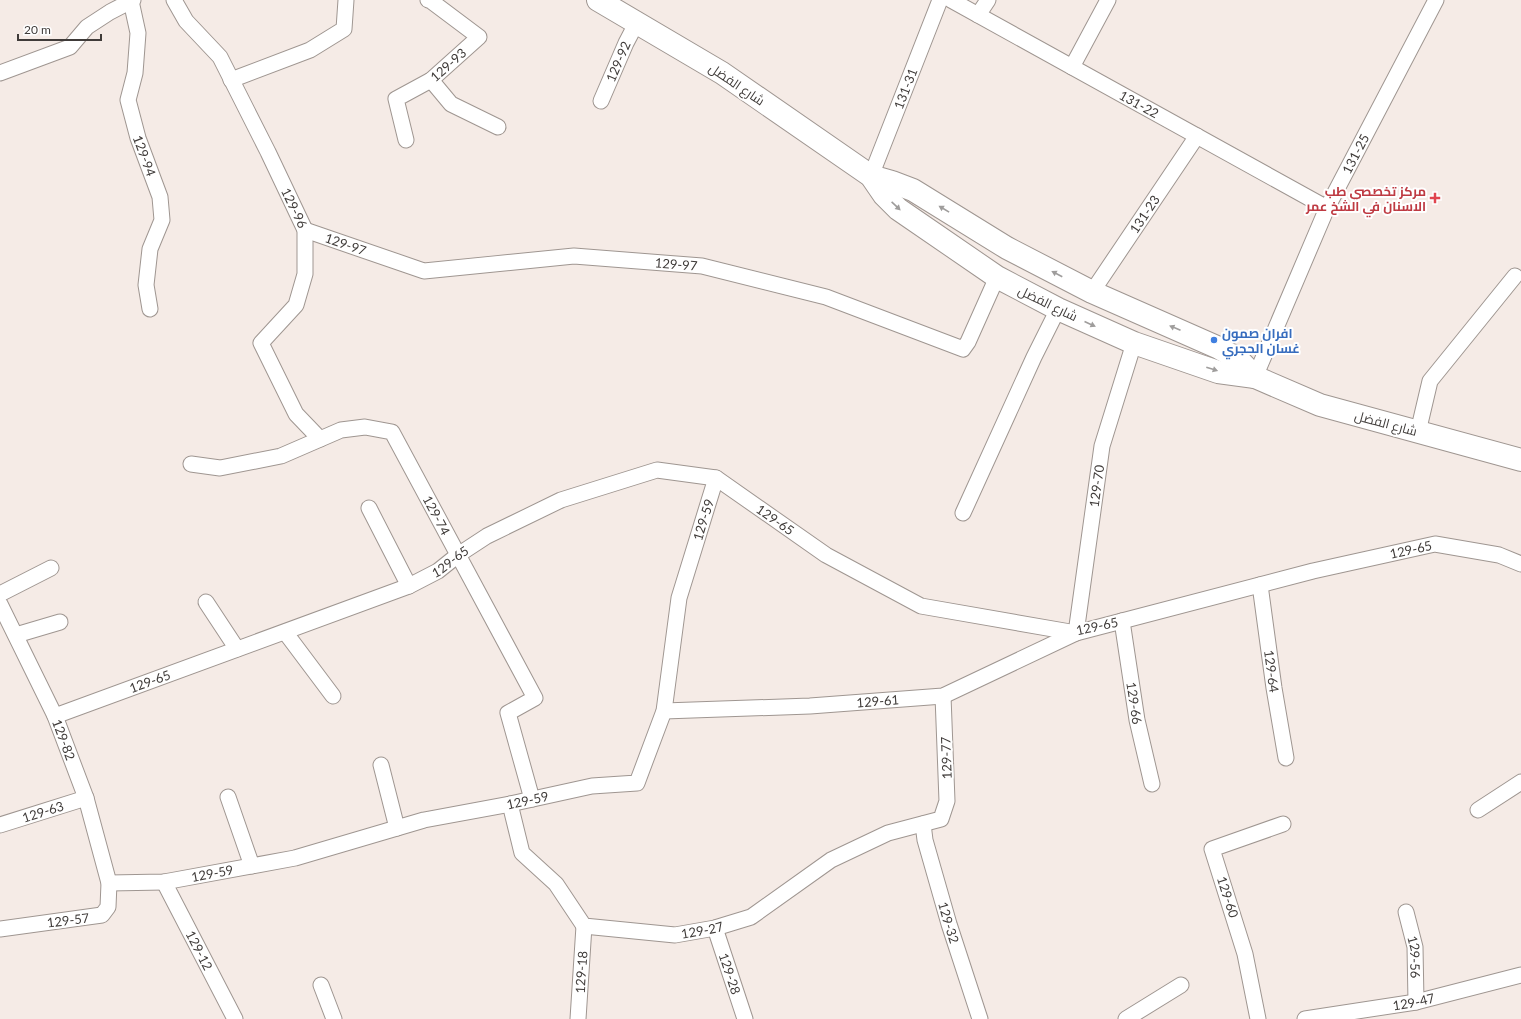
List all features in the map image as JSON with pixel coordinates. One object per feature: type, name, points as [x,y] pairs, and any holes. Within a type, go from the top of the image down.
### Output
[{"type":"street","name":"شارع الفضل","points":[[598,0],[722,72],[871,176],[913,190],[1007,248],[1092,292],[1220,348],[1238,359],[1255,377]]},
{"type":"street","name":"شارع الفضل","points":[[871,176],[884,195],[898,209],[997,277],[1058,309],[1134,343],[1218,372],[1255,377],[1320,405],[1521,460]]},
{"type":"lane","points":[[0,73],[70,47],[87,27],[132,0]]},
{"type":"lane","name":"129-94","points":[[132,0],[138,33],[135,73],[128,100],[138,138],[160,197],[162,220],[150,249],[146,285],[150,309]]},
{"type":"lane","name":"129-96","points":[[174,0],[186,21],[220,57],[305,230],[305,274],[296,306],[261,342],[296,414],[320,439]]},
{"type":"lane","points":[[231,80],[310,50],[344,29],[346,0]]},
{"type":"lane","name":"129-93","points":[[406,140],[396,99],[431,80],[479,36],[428,0]]},
{"type":"lane","name":"131-31","points":[[871,176],[940,0]]},
{"type":"lane","name":"131-22","points":[[951,0],[1327,208]]},
{"type":"lane","points":[[978,15],[988,0]]},
{"type":"lane","points":[[1072,67],[1108,0]]},
{"type":"lane","name":"131-25","points":[[1255,377],[1327,208],[1436,0]]},
{"type":"lane","name":"129-92","points":[[601,101],[626,43],[637,22]]},
{"type":"lane","points":[[431,80],[451,104],[498,127]]},
{"type":"lane","name":"131-23","points":[[1092,292],[1197,136]]},
{"type":"lane","name":"129-97","points":[[305,230],[424,271],[574,256],[702,266],[826,297],[963,349],[968,342],[997,277]]},
{"type":"lane","points":[[1418,432],[1430,381],[1515,276]]},
{"type":"lane","points":[[963,513],[1034,357],[1058,309]]},
{"type":"lane","name":"129-70","points":[[1076,633],[1102,446],[1134,343]]},
{"type":"lane","name":"129-74","points":[[191,464],[220,468],[281,456],[341,430],[365,427],[392,432],[535,698],[508,713],[532,799]]},
{"type":"lane","name":"129-65","points":[[55,716],[410,586],[438,570],[487,536],[561,500],[657,470],[716,478],[826,555],[921,606],[1076,633],[1313,571],[1435,544],[1498,555],[1521,564]]},
{"type":"lane","name":"129-59","points":[[109,883],[164,882],[295,858],[424,820],[510,804],[592,786],[637,783],[664,712],[678,598],[716,478]]},
{"type":"lane","points":[[369,508],[410,586]]},
{"type":"lane","points":[[0,594],[51,568]]},
{"type":"lane","name":"129-64","points":[[1260,585],[1274,688],[1286,758]]},
{"type":"lane","points":[[206,602],[237,649]]},
{"type":"lane","name":"129-82","points":[[0,604],[55,716],[86,798],[109,883]]},
{"type":"lane","name":"129-66","points":[[1122,621],[1137,720],[1152,784]]},
{"type":"lane","points":[[16,635],[60,622]]},
{"type":"lane","points":[[285,632],[333,696]]},
{"type":"lane","name":"129-61","points":[[664,712],[810,706],[943,696],[1076,633]]},
{"type":"lane","name":"129-77","points":[[941,819],[947,801],[943,696]]},
{"type":"lane","points":[[381,765],[397,828]]},
{"type":"lane","points":[[1478,810],[1521,782]]},
{"type":"lane","points":[[228,797],[252,866]]},
{"type":"lane","name":"129-63","points":[[0,825],[86,798]]},
{"type":"lane","points":[[510,804],[522,853],[556,884],[584,926]]},
{"type":"lane","name":"129-27","points":[[584,926],[675,935],[715,928],[751,917],[831,860],[888,833],[941,819]]},
{"type":"lane","name":"129-32","points":[[923,824],[925,840],[949,924],[980,1019]]},
{"type":"lane","name":"129-60","points":[[1258,1019],[1245,954],[1212,849],[1283,824]]},
{"type":"lane","name":"129-12","points":[[164,882],[235,1019]]},
{"type":"lane","name":"129-57","points":[[0,929],[102,915],[108,907],[109,883]]},
{"type":"lane","name":"129-56","points":[[1406,912],[1415,947],[1416,1002]]},
{"type":"lane","name":"129-18","points":[[578,1019],[584,926]]},
{"type":"lane","name":"129-28","points":[[715,928],[745,1019]]},
{"type":"lane","name":"129-47","points":[[1305,1019],[1358,1015],[1521,975]]},
{"type":"lane","points":[[320,985],[334,1019]]},
{"type":"lane","points":[[1126,1019],[1182,985]]},
{"type":"place","name":"مركز تخصصي طب الاسنان في الشخ عمر","points":[[1435,198]]},
{"type":"place","name":"افران صمون غسان الحجري","points":[[1214,340]]}]
